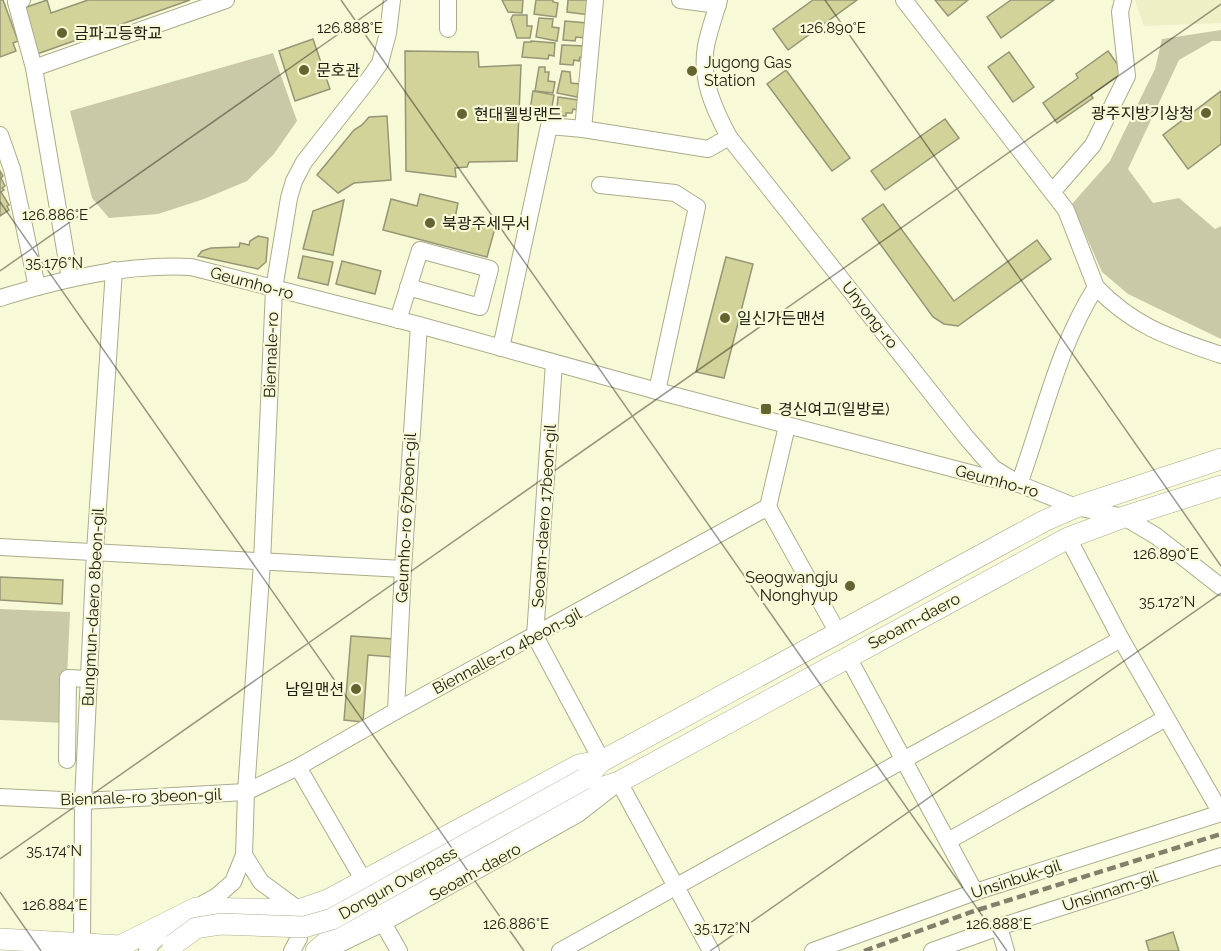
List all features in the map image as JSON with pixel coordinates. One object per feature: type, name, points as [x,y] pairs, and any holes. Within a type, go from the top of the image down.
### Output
[{"type":"main road","name":"Seoam-daero","points":[[588,785],[602,760],[1044,521],[1076,507],[1221,459]]},
{"type":"main road","name":"Seoam-daero","points":[[588,785],[619,782],[1068,538],[1124,517],[1221,486]]},
{"type":"main road","points":[[0,939],[120,946],[196,908],[299,910],[328,900],[579,765],[602,760]]},
{"type":"main road","name":"Dongun Overpass","points":[[169,951],[173,945],[196,928],[221,924],[304,927],[332,919],[588,785]]},
{"type":"main road","name":"Dongun Overpass","points":[[316,951],[336,934],[588,785]]},
{"type":"street","points":[[22,0],[16,2],[34,68],[70,279]]},
{"type":"street","points":[[34,68],[226,0]]},
{"type":"street","name":"Biennale-ro","points":[[244,855],[246,792],[262,562],[274,289],[284,223],[294,181],[312,150],[356,97],[380,63],[388,33],[392,0]]},
{"type":"street","points":[[448,0],[448,29]]},
{"type":"street","points":[[584,129],[595,0]]},
{"type":"street","points":[[685,0],[718,2]]},
{"type":"street","points":[[904,0],[1066,210],[1096,287],[1113,306],[1160,334],[1221,355]]},
{"type":"street","points":[[1053,191],[1093,145],[1127,76],[1120,12],[1123,0]]},
{"type":"street","name":"Unyong-ro","points":[[718,2],[705,48],[705,69],[709,97],[729,136],[966,437],[993,468],[1019,484]]},
{"type":"street","points":[[501,348],[549,126],[584,129],[708,149],[729,136]]},
{"type":"street","points":[[0,135],[12,168],[37,287]]},
{"type":"street","points":[[600,185],[675,193],[684,196],[696,207],[657,391]]},
{"type":"street","points":[[398,320],[408,287],[420,250],[490,269],[480,307],[408,287]]},
{"type":"street","name":"Geumho-ro","points":[[0,298],[37,287],[114,270],[191,267],[418,325],[787,426],[1019,484],[1076,507],[1124,517],[1156,536],[1221,587]]},
{"type":"street","name":"Bungmun-daero 8beon-gil","points":[[82,944],[83,801],[95,551],[114,270]]},
{"type":"street","points":[[1019,484],[1063,356],[1087,301],[1096,287]]},
{"type":"street","name":"Geumho-ro 67beon-gil","points":[[396,711],[418,325]]},
{"type":"street","name":"Seoam-daero 17beon-gil","points":[[536,636],[554,363]]},
{"type":"street","points":[[787,426],[768,507],[838,633]]},
{"type":"street","name":"Biennalle-ro 4beon-gil","points":[[246,792],[298,767],[768,507]]},
{"type":"street","points":[[1068,538],[1121,639],[1221,813]]},
{"type":"street","points":[[0,547],[403,568]]},
{"type":"street","points":[[536,636],[602,760]]},
{"type":"street","points":[[561,950],[1121,639]]},
{"type":"street","points":[[848,657],[975,892]]},
{"type":"street","points":[[67,760],[68,678],[89,680]]},
{"type":"street","points":[[948,841],[1166,718]]},
{"type":"street","points":[[298,767],[364,881]]},
{"type":"street","points":[[619,782],[711,951]]},
{"type":"street","name":"Seoam-daero","points":[[325,951],[383,923],[578,814],[619,782]]},
{"type":"street","name":"Biennale-ro 3beon-gil","points":[[0,797],[83,801],[246,792]]},
{"type":"street","name":"Unsinbuk-gil","points":[[813,951],[975,892],[1221,813]]},
{"type":"street","points":[[147,951],[166,930],[217,896],[233,882],[244,855]]},
{"type":"street","points":[[244,855],[261,882],[299,910],[299,938],[292,951]]},
{"type":"street","name":"Unsinnam-gil","points":[[932,951],[999,927],[1221,856]]},
{"type":"street","points":[[383,923],[399,951]]},
{"type":"street","points":[[999,927],[1006,951]]},
{"type":"shaded area","points":[[1135,0],[1221,0],[1221,23],[1144,26]]},
{"type":"shaded area","points":[[1221,30],[1221,41],[1212,41],[1179,60],[1128,169],[1153,203],[1179,198],[1215,229],[1221,226],[1221,339],[1128,294],[1102,272],[1072,204],[1110,161],[1155,69],[1162,39]]},
{"type":"shaded area","points":[[273,53],[297,121],[274,154],[247,181],[204,199],[158,214],[109,218],[92,198],[70,111]]},
{"type":"shaded area","points":[[0,609],[70,612],[65,723],[0,720]]},
{"type":"building","points":[[0,0],[3,0],[18,41],[13,43],[16,51],[0,57]]},
{"type":"building","name":"금파고등학교","points":[[47,0],[51,13],[88,0],[190,0],[37,54],[21,9]]},
{"type":"building","points":[[502,0],[523,0],[522,13],[508,12]]},
{"type":"building","points":[[536,0],[553,0],[558,3],[556,17],[534,14]]},
{"type":"building","points":[[568,0],[592,0],[590,15],[567,12]]},
{"type":"building","points":[[813,0],[857,0],[788,50],[773,29]]},
{"type":"building","points":[[935,0],[968,0],[948,16]]},
{"type":"building","points":[[1011,0],[1054,0],[1001,38],[987,17]]},
{"type":"building","points":[[513,15],[527,15],[527,26],[532,26],[530,38],[517,38],[511,19]]},
{"type":"building","points":[[539,18],[553,19],[552,27],[559,28],[557,41],[536,37]]},
{"type":"building","points":[[565,21],[587,23],[586,38],[576,37],[575,41],[563,40]]},
{"type":"building","name":"문호관","points":[[313,39],[330,89],[295,101],[279,51]]},
{"type":"building","points":[[524,42],[555,43],[554,56],[549,55],[548,59],[522,57]]},
{"type":"building","points":[[562,45],[585,46],[584,57],[580,57],[579,61],[574,60],[573,65],[560,64]]},
{"type":"building","name":"현대웰빙랜드","points":[[405,51],[478,52],[479,67],[521,65],[517,161],[469,162],[467,167],[455,168],[456,177],[406,171]]},
{"type":"building","points":[[1108,51],[1123,72],[1091,95],[1093,98],[1057,123],[1043,103],[1078,78],[1076,74]]},
{"type":"building","points":[[1009,52],[1034,87],[1013,102],[988,67]]},
{"type":"building","points":[[539,67],[545,67],[545,72],[549,72],[548,81],[555,82],[553,93],[535,91]]},
{"type":"building","points":[[786,70],[850,158],[832,171],[767,84]]},
{"type":"building","points":[[562,71],[570,72],[571,83],[580,84],[577,97],[557,93]]},
{"type":"building","points":[[533,91],[554,95],[552,107],[548,107],[547,110],[541,109],[540,112],[530,110]]},
{"type":"building","name":"광주지방기상청","points":[[1221,91],[1221,144],[1188,169],[1163,135]]},
{"type":"building","points":[[558,97],[578,100],[577,110],[573,109],[572,113],[566,113],[566,116],[556,116]]},
{"type":"building","points":[[387,116],[391,180],[354,183],[338,193],[317,175],[354,130],[369,117]]},
{"type":"building","points":[[945,119],[959,138],[885,190],[871,171]]},
{"type":"building","points":[[0,171],[5,186],[1,192],[9,205],[7,206],[9,210],[0,216]]},
{"type":"building","name":"북광주세무서","points":[[420,194],[458,203],[455,218],[495,228],[487,257],[383,230],[391,199],[417,206]]},
{"type":"building","points":[[344,200],[333,255],[303,249],[313,211]]},
{"type":"building","points":[[883,204],[954,301],[1037,240],[1051,259],[958,326],[944,324],[933,317],[862,219]]},
{"type":"building","points":[[258,236],[268,238],[266,262],[258,269],[198,256],[202,251],[211,248],[239,247],[240,243],[249,245],[250,241]]},
{"type":"building","points":[[303,256],[333,262],[328,285],[298,278]]},
{"type":"building","name":"일신가든맨션","points":[[726,257],[753,264],[724,378],[696,372]]},
{"type":"building","points":[[342,261],[381,271],[375,294],[336,284]]},
{"type":"building","points":[[0,577],[63,580],[62,604],[0,600]]},
{"type":"building","name":"남일맨션","points":[[351,636],[394,639],[393,657],[368,655],[363,722],[344,720]]},
{"type":"building","points":[[1173,932],[1179,951],[1149,951],[1146,941]]},
{"type":"railway","points":[[864,951],[971,912],[1221,834]]},
{"type":"place","name":"금파고등학교","points":[[62,33]]},
{"type":"place","name":"문호관","points":[[304,70]]},
{"type":"place","name":"Jugong Gas Station","points":[[692,71]]},
{"type":"place","name":"광주지방기상청","points":[[1206,113]]},
{"type":"place","name":"현대웰빙랜드","points":[[462,114]]},
{"type":"place","name":"북광주세무서","points":[[430,223]]},
{"type":"place","name":"일신가든맨션","points":[[725,318]]},
{"type":"place","name":"경신여고(일방로)","points":[[766,409]]},
{"type":"place","name":"Seogwangju Nonghyup","points":[[850,586]]},
{"type":"place","name":"남일맨션","points":[[356,689]]}]
